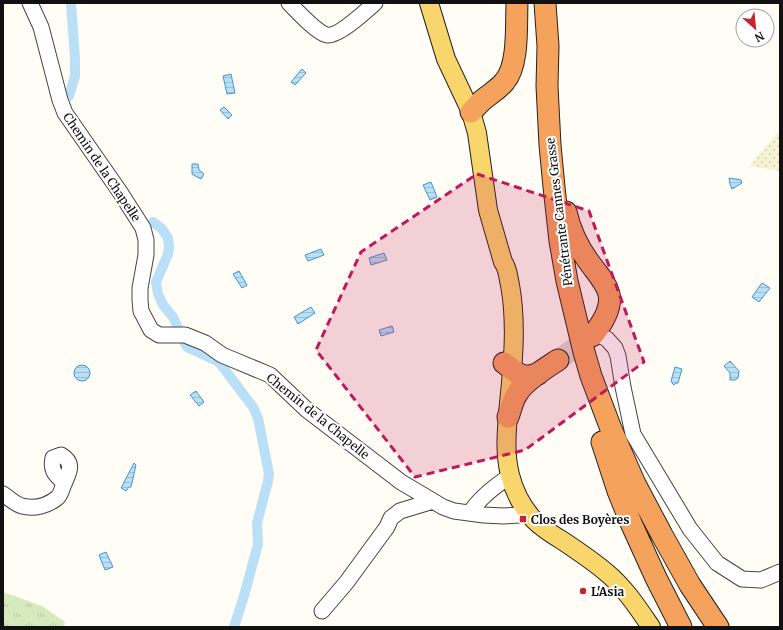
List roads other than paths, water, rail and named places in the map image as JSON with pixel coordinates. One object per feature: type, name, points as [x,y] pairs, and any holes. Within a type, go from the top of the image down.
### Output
[{"type":"highway","points":[[473,103],[498,89],[510,75],[515,55],[518,3]]},
{"type":"highway","name":"Pénétrante Cannes Grasse","points":[[532,3],[538,156],[544,218],[557,293],[575,366],[602,442],[652,544],[703,627]]},
{"type":"highway","name":"Pénétrante Cannes Grasse","points":[[545,3],[548,46],[547,86],[550,145],[560,241],[567,281],[584,352],[591,376],[635,484],[690,585],[718,627]]},
{"type":"highway","points":[[548,46],[564,201],[568,223],[582,250],[605,284],[609,294],[607,313],[592,336]]},
{"type":"highway","points":[[508,417],[514,398],[520,389],[558,360]]},
{"type":"highway","points":[[508,366],[519,374],[527,376],[538,374]]},
{"type":"highway","points":[[602,442],[618,491],[631,523],[656,578],[681,627]]},
{"type":"main road","points":[[429,3],[446,59],[473,103],[488,210],[503,262],[502,268],[509,300],[510,317],[506,478]]},
{"type":"main road","points":[[508,366],[500,421],[500,464],[521,504],[523,514],[530,526],[544,538],[604,579],[624,601],[643,627]]},
{"type":"main road","points":[[523,514],[534,520],[595,563],[608,574],[629,596],[651,627]]},
{"type":"street","name":"Chemin de la Chapelle","points":[[30,3],[42,27],[60,100],[65,113],[143,228],[146,240],[146,255],[140,288],[141,311],[151,330],[159,335],[181,335],[205,343],[222,355],[270,375],[307,410],[400,482],[443,506],[454,511],[470,514],[504,516],[523,514]]},
{"type":"street","points":[[289,3],[322,33],[328,35],[340,31],[376,3]]},
{"type":"street","points":[[592,336],[601,336],[607,339],[615,348],[618,356],[633,434],[690,529],[717,563],[742,579],[760,580],[780,572]]},
{"type":"street","points":[[470,514],[476,504],[506,478]]},
{"type":"street","points":[[3,494],[20,505],[33,507],[46,505],[58,497],[64,483]]},
{"type":"street","points":[[322,611],[346,583],[387,527],[391,518],[400,511],[431,500]]},
{"type":"water","points":[[302,69],[306,73],[295,85],[291,82]]},
{"type":"water","points":[[231,74],[235,93],[227,94],[223,76]]},
{"type":"water","points":[[224,107],[232,115],[228,119],[220,110]]},
{"type":"water","points":[[192,164],[198,164],[199,170],[204,174],[201,179],[192,174]]},
{"type":"water","points":[[729,178],[741,180],[742,183],[732,189]]},
{"type":"water","points":[[431,182],[437,197],[430,200],[423,185]]},
{"type":"water","points":[[321,249],[324,255],[308,261],[305,255]]},
{"type":"water","points":[[384,253],[387,260],[371,265],[369,258]]},
{"type":"water","points":[[239,271],[247,285],[242,288],[233,274]]},
{"type":"water","points":[[762,283],[770,288],[759,302],[752,297]]},
{"type":"water","points":[[311,307],[315,313],[298,324],[294,317]]},
{"type":"water","points":[[392,326],[394,332],[381,336],[379,330]]},
{"type":"water","points":[[730,361],[739,371],[738,378],[735,380],[730,380],[730,373],[724,366]]},
{"type":"water","points":[[79,365],[85,365],[90,370],[88,379],[85,381],[79,381],[74,376],[74,370]]},
{"type":"water","points":[[675,367],[682,369],[678,383],[674,385],[671,381]]},
{"type":"water","points":[[196,391],[204,402],[199,406],[190,395]]},
{"type":"water","points":[[134,463],[136,465],[131,487],[129,487],[126,491],[121,488]]},
{"type":"water","points":[[106,552],[113,567],[105,570],[99,555]]},
{"type":"waterway","points":[[69,96],[75,76],[71,3]]},
{"type":"waterway","points":[[153,222],[162,229],[168,238],[168,254],[156,282],[158,294],[163,305],[173,317],[187,347],[219,362],[253,407],[258,418],[269,474],[257,523],[258,544],[234,627]]},
{"type":"tunnel","points":[[558,360],[592,336]]},
{"type":"place","name":"Clos des Boyères","points":[[523,519]]},
{"type":"place","name":"L'Asia","points":[[583,591]]}]
